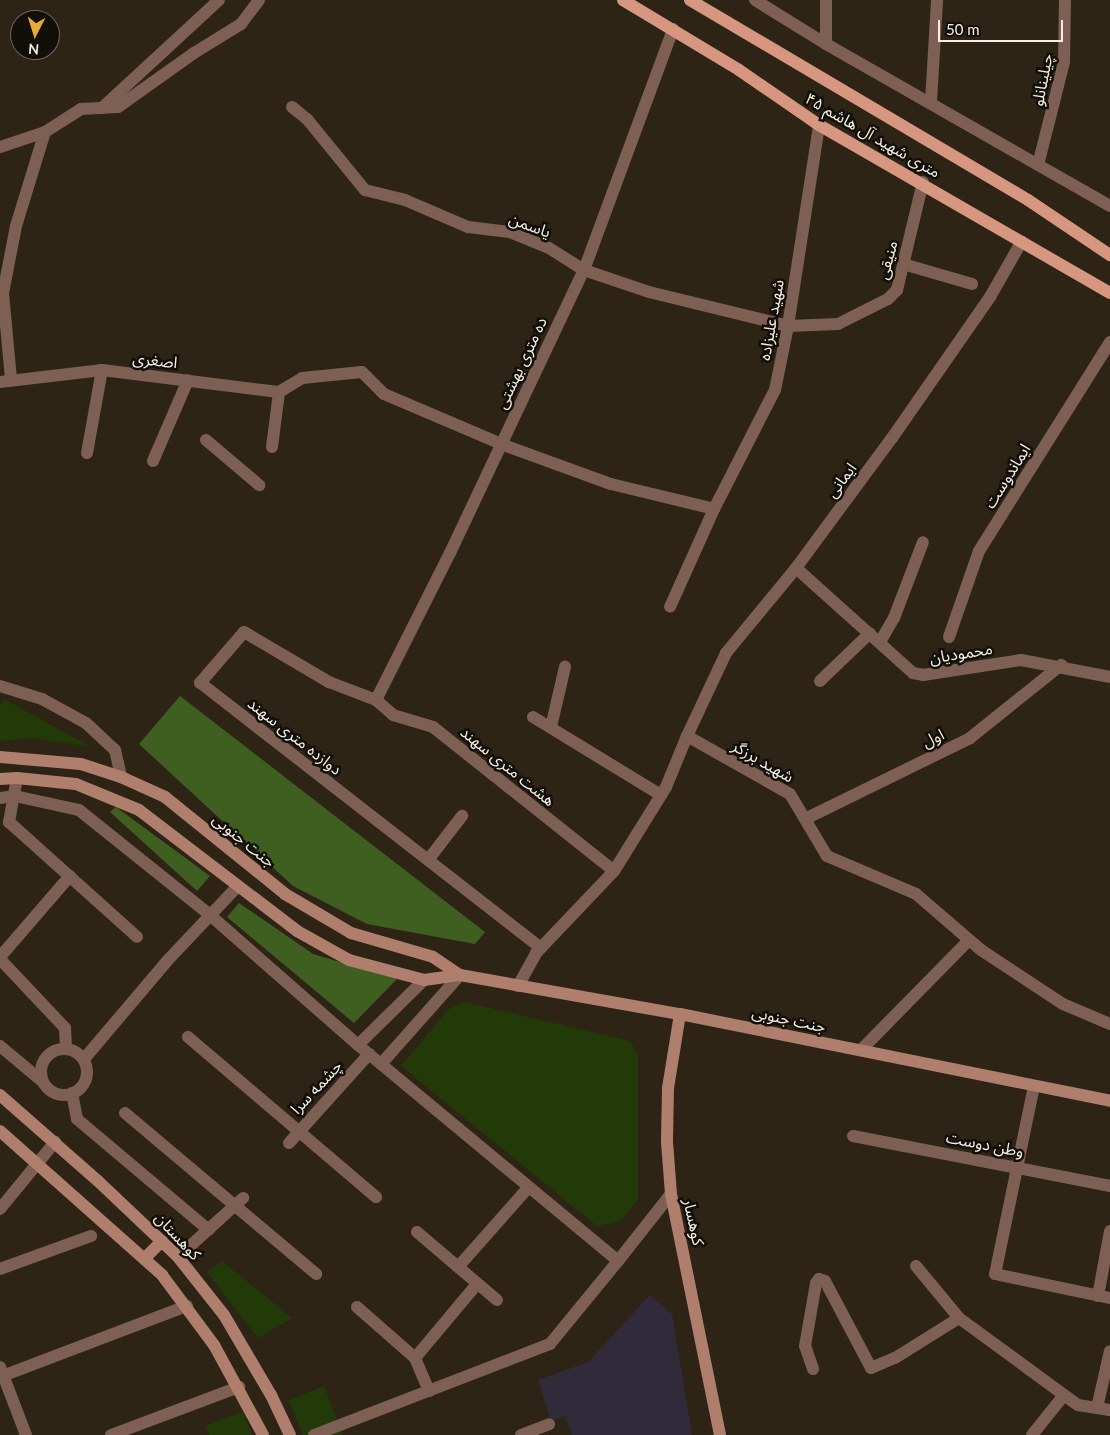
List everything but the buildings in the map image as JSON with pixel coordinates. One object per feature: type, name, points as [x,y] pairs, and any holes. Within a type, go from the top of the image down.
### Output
[{"type":"main road","name":"۴۵ متری شهید آل هاشم","points":[[623,0],[819,124],[923,182],[1110,294]]},
{"type":"main road","name":"۴۵ متری شهید آل هاشم","points":[[690,0],[1028,200],[1110,255]]},
{"type":"main road","name":"جنت جنوبی","points":[[0,757],[81,764],[122,777],[165,797],[285,894],[351,933],[433,957],[460,975]]},
{"type":"main road","name":"جنت جنوبی","points":[[0,779],[17,778],[76,784],[129,805],[151,818],[297,931],[349,960],[424,980],[460,975],[680,1014],[1110,1101]]},
{"type":"main road","name":"کوهسار","points":[[680,1014],[668,1088],[667,1142],[671,1194],[720,1435]]},
{"type":"main road","name":"کوهستان","points":[[0,1095],[54,1142],[178,1257],[224,1316],[271,1395],[290,1435]]},
{"type":"main road","points":[[0,1131],[145,1258],[187,1306],[239,1387],[263,1435]]},
{"type":"main road","points":[[145,1258],[162,1241]]},
{"type":"street","points":[[102,108],[219,0]]},
{"type":"street","points":[[0,147],[45,132],[81,110],[118,107],[194,52],[241,24],[258,0]]},
{"type":"street","points":[[756,0],[826,44],[931,102],[1110,206]]},
{"type":"street","points":[[826,0],[826,44]]},
{"type":"street","points":[[931,102],[937,0]]},
{"type":"street","name":"چیلینانلو","points":[[1038,165],[1064,62],[1065,0]]},
{"type":"street","name":"ده متری بهشتی","points":[[376,700],[584,270],[673,30]]},
{"type":"street","name":"یاسمن","points":[[292,106],[307,120],[365,190],[405,200],[468,227],[510,232],[549,248],[584,270],[675,300],[788,326]]},
{"type":"street","name":"شهید علیزاده","points":[[670,607],[714,509],[775,390],[788,326],[819,124]]},
{"type":"street","points":[[6,380],[3,293],[16,226],[45,132]]},
{"type":"street","name":"منیقی","points":[[788,326],[838,324],[888,299],[897,290],[923,182]]},
{"type":"street","name":"ایمانی","points":[[687,736],[726,653],[796,568],[909,414],[990,297],[1022,241]]},
{"type":"street","points":[[904,264],[972,284]]},
{"type":"street","name":"ایماندوست","points":[[949,636],[978,552],[1110,342]]},
{"type":"street","points":[[87,453],[102,370]]},
{"type":"street","name":"اصغری","points":[[6,380],[102,370],[279,392]]},
{"type":"street","points":[[272,447],[279,392],[302,378],[362,372],[384,394],[501,444],[611,484],[714,509]]},
{"type":"street","points":[[153,461],[188,380]]},
{"type":"street","points":[[206,440],[260,485]]},
{"type":"street","points":[[820,682],[875,637],[901,602],[923,542]]},
{"type":"street","name":"محمودیان","points":[[796,568],[913,673],[923,675],[1021,660],[1061,665],[1110,677]]},
{"type":"street","name":"دوازده متری سهند","points":[[376,700],[329,682],[244,632],[200,683],[541,948]]},
{"type":"street","name":"اول","points":[[805,819],[970,738],[1061,665]]},
{"type":"street","points":[[551,727],[565,667]]},
{"type":"street","points":[[0,686],[42,699],[86,723],[115,750],[122,777]]},
{"type":"street","name":"هشت متری سهند","points":[[376,700],[393,715],[433,727],[614,871]]},
{"type":"street","points":[[533,717],[661,795]]},
{"type":"street","points":[[518,986],[541,948],[614,871],[661,795],[687,736]]},
{"type":"street","name":"شهید برزگر","points":[[687,736],[790,794],[828,856],[916,894],[968,940],[1063,1004],[1110,1024]]},
{"type":"street","points":[[17,778],[9,822],[137,937]]},
{"type":"street","points":[[0,798],[15,796],[78,810],[210,914],[358,1045],[618,1261]]},
{"type":"street","points":[[428,860],[462,816]]},
{"type":"street","points":[[66,1048],[65,1028],[0,958],[70,876]]},
{"type":"street","points":[[84,1060],[210,914],[238,886]]},
{"type":"street","points":[[861,1050],[968,940]]},
{"type":"street","points":[[381,1064],[460,975]]},
{"type":"street","points":[[358,1045],[424,980]]},
{"type":"street","points":[[188,1038],[376,1197]]},
{"type":"street","points":[[0,1046],[51,1091],[62,1095],[72,1093],[84,1085],[88,1074],[84,1060],[78,1053],[66,1048],[54,1050],[45,1058],[41,1070],[43,1082]]},
{"type":"street","name":"چشمه‌ سرا","points":[[289,1143],[369,1054]]},
{"type":"street","points":[[1034,1086],[995,1274],[1104,1297],[1110,1230]]},
{"type":"street","points":[[72,1093],[77,1119],[209,1230]]},
{"type":"street","points":[[125,1113],[240,1202],[316,1274]]},
{"type":"street","name":"وطن دوست","points":[[853,1136],[1018,1166],[1110,1186]]},
{"type":"street","points":[[0,1209],[54,1142]]},
{"type":"street","points":[[458,1267],[528,1188]]},
{"type":"street","points":[[314,1435],[550,1344],[671,1194]]},
{"type":"street","points":[[178,1257],[240,1202]]},
{"type":"street","points":[[417,1232],[496,1300]]},
{"type":"street","points":[[0,1268],[91,1236]]},
{"type":"street","points":[[916,1266],[959,1318],[1078,1406],[1110,1410]]},
{"type":"street","points":[[813,1369],[805,1346],[816,1283],[819,1279],[826,1281],[871,1368],[895,1358],[959,1318]]},
{"type":"street","points":[[415,1358],[477,1284]]},
{"type":"street","points":[[26,1435],[1,1373],[187,1306]]},
{"type":"street","points":[[357,1307],[415,1358],[429,1391]]},
{"type":"street","points":[[1097,1408],[1110,1351]]},
{"type":"street","points":[[111,1435],[239,1387]]},
{"type":"street","points":[[1032,1435],[1064,1395]]},
{"type":"street","points":[[521,1435],[549,1424]]},
{"type":"shaded area","points":[[650,1295],[672,1314],[692,1435],[572,1435],[565,1416],[551,1421],[538,1380],[588,1362]]},
{"type":"green space","points":[[180,696],[485,932],[475,944],[367,924],[293,886],[139,744]]},
{"type":"green space","points":[[4,699],[91,747],[31,738],[0,741],[0,706]]},
{"type":"green space","points":[[116,807],[210,876],[197,891],[110,812]]},
{"type":"green space","points":[[239,903],[313,954],[397,979],[354,1023],[227,917]]},
{"type":"green space","points":[[464,1002],[630,1041],[638,1055],[638,1200],[620,1221],[597,1226],[401,1066],[449,1009]]},
{"type":"green space","points":[[222,1261],[292,1318],[258,1338],[207,1272]]},
{"type":"green space","points":[[324,1386],[343,1435],[303,1435],[289,1400]]},
{"type":"green space","points":[[243,1412],[252,1435],[209,1435],[205,1426]]}]
